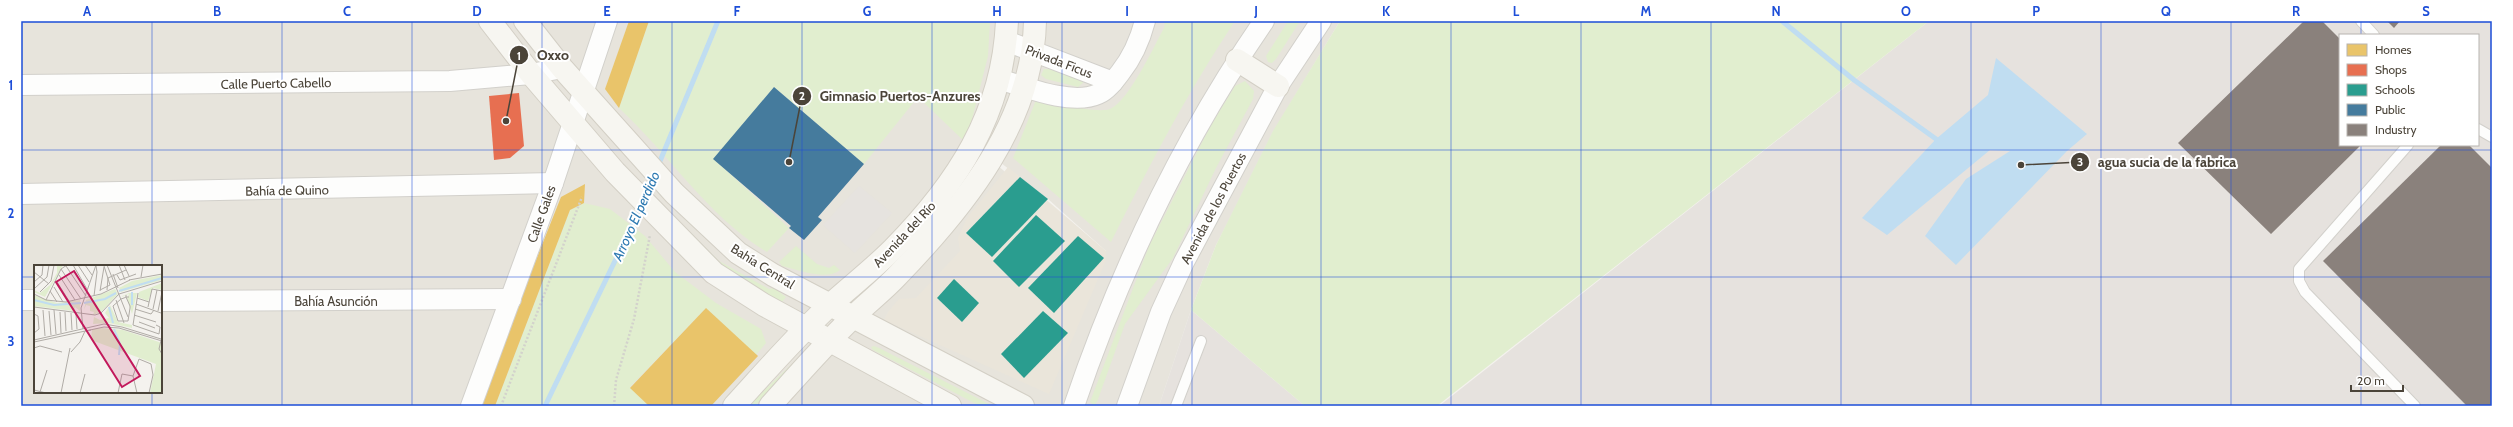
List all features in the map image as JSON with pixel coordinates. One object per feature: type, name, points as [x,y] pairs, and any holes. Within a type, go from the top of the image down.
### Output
[{"type":"street","points":[[490,21],[531,74],[657,223],[714,273],[764,305],[950,406]]},
{"type":"street","name":"Bahía Central","points":[[526,21],[562,68],[679,198],[738,253],[773,275],[1023,406]]},
{"type":"street","name":"Calle Gales","points":[[470,406],[553,183],[571,122],[607,21]]},
{"type":"street","name":"Avenida del Río","points":[[770,406],[829,341],[896,277],[946,223],[974,188],[1005,134],[1023,87],[1032,51],[1034,21]]},
{"type":"street","name":"Privada Ficus","points":[[999,79],[1023,87],[1066,97],[1082,98],[1098,94],[1113,82],[1131,60],[1145,21]]},
{"type":"street","points":[[1074,406],[1096,342],[1134,251],[1178,162],[1237,60],[1264,21]]},
{"type":"street","name":"Avenida de los Puertos","points":[[1127,406],[1161,312],[1184,262],[1278,86],[1321,21]]},
{"type":"street","name":"Avenida del Río","points":[[734,406],[830,304],[893,249],[921,218],[961,167],[984,123],[999,79],[1006,31]]},
{"type":"street","name":"Privada Ficus","points":[[1006,31],[1032,51],[1113,82]]},
{"type":"street","points":[[1237,60],[1278,86]]},
{"type":"street","name":"Calle Puerto Cabello","points":[[21,85],[450,81],[531,74],[562,68]]},
{"type":"street","points":[[984,123],[1005,134]]},
{"type":"street","name":"Bahía de Quino","points":[[21,194],[553,183]]},
{"type":"street","points":[[657,223],[679,198]]},
{"type":"street","name":"Bahía Asunción","points":[[162,301],[511,299]]},
{"type":"street","points":[[21,300],[34,300]]},
{"type":"lane","points":[[2361,21],[2373,34]]},
{"type":"lane","points":[[2479,130],[2492,137]]},
{"type":"lane","points":[[2407,146],[2299,269],[2299,281],[2305,292],[2415,406]]},
{"type":"lane","points":[[1176,406],[1201,341]]},
{"type":"path","points":[[501,406],[582,197]]},
{"type":"path","points":[[614,406],[616,380],[634,319],[657,223]]},
{"type":"shaded area","points":[[21,21],[1340,21],[1290,104],[1216,245],[1191,310],[1159,406],[21,406]],"holes":[[[946,121],[1048,199],[1106,251],[1106,259]]]},
{"type":"shaded area","points":[[1929,21],[2492,21],[2492,406],[1439,406]]},
{"type":"shaded area","points":[[1008,167],[1106,251],[1106,260],[1049,394],[884,320],[888,312],[899,299],[916,298],[960,251],[958,238],[967,218]]},
{"type":"shaded area","points":[[859,186],[892,213],[855,253],[823,225]]},
{"type":"shaded area","points":[[1191,310],[1305,406],[1159,406]]},
{"type":"green space","points":[[649,21],[990,21],[988,56],[966,143],[918,97],[864,164],[774,87],[714,159],[789,228],[767,252],[746,238],[707,203],[655,145],[619,108]]},
{"type":"green space","points":[[1165,21],[1235,21],[1217,48],[1170,129],[1111,242],[1013,158],[1036,100],[1055,101],[1095,110],[1108,110],[1117,104],[1133,85],[1164,28]]},
{"type":"green space","points":[[1288,21],[1300,21],[1276,59],[1272,63],[1268,62],[1266,56]]},
{"type":"green space","points":[[1340,21],[1929,21],[1437,406],[1305,406],[1191,310],[1216,245],[1273,131]]},
{"type":"green space","points":[[1044,69],[1053,69],[1085,81],[1078,87],[1046,79],[1041,75]]},
{"type":"green space","points":[[1245,81],[1254,91],[1253,99],[1216,168],[1173,258],[1125,324],[1097,402],[1094,405],[1090,402],[1149,246],[1211,125],[1235,86]]},
{"type":"green space","points":[[584,203],[610,209],[645,236],[675,272],[716,303],[761,329],[766,343],[756,355],[706,308],[630,387],[649,406],[495,406],[570,210]]},
{"type":"green space","points":[[679,221],[719,261],[769,289],[774,288],[786,297],[779,306],[714,266],[675,222]]},
{"type":"green space","points":[[796,246],[817,264],[829,268],[834,265],[840,270],[827,275],[820,275],[782,266],[779,262]]},
{"type":"green space","points":[[874,346],[993,406],[980,406],[873,350],[871,347]]},
{"type":"green space","points":[[796,360],[798,363],[755,406],[748,406]]},
{"type":"water","points":[[1996,58],[2087,134],[2067,151],[1956,265],[1925,236],[1966,179],[2010,151],[1990,150],[1887,235],[1862,218],[1936,139],[1988,95]]},
{"type":"building: Homes","points":[[629,21],[649,21],[619,108],[605,89]]},
{"type":"building: Homes","points":[[585,184],[584,203],[570,210],[495,406],[478,406],[561,197]]},
{"type":"building: Homes","points":[[706,308],[758,356],[711,406],[649,406],[630,388]]},
{"type":"building: Shops","points":[[519,93],[524,146],[510,158],[494,160],[489,96]]},
{"type":"building: Schools","points":[[1020,177],[1048,199],[992,257],[966,233]]},
{"type":"building: Schools","points":[[1036,215],[1065,241],[1019,287],[993,261]]},
{"type":"building: Schools","points":[[1078,236],[1104,258],[1054,313],[1028,288]]},
{"type":"building: Schools","points":[[954,279],[979,303],[962,322],[937,298]]},
{"type":"building: Schools","points":[[1043,311],[1068,333],[1024,378],[1001,354]]},
{"type":"building: Public","points":[[774,87],[864,164],[818,217],[822,220],[804,240],[789,228],[791,226],[713,159]]},
{"type":"building: Industry","points":[[2304,21],[2322,21],[2339,38],[2339,146],[2360,146],[2271,234],[2178,143]]},
{"type":"building: Industry","points":[[2387,21],[2400,21],[2394,28]]},
{"type":"building: Industry","points":[[2440,146],[2470,146],[2492,168],[2492,406],[2467,406],[2323,261]]},
{"type":"waterway","name":"Arroyo El perdido","points":[[658,166],[718,21]]},
{"type":"waterway","points":[[1782,21],[1854,80],[1936,139]]},
{"type":"waterway","name":"Arroyo El perdido","points":[[646,196],[653,178]]},
{"type":"waterway","name":"Arroyo El perdido","points":[[545,406],[641,207]]},
{"type":"place","name":"Oxxo","points":[[506,121]]},
{"type":"place","name":"Gimnasio Puertos-Anzures","points":[[789,162]]},
{"type":"place","name":"agua sucia de la fabrica","points":[[2021,165]]}]
